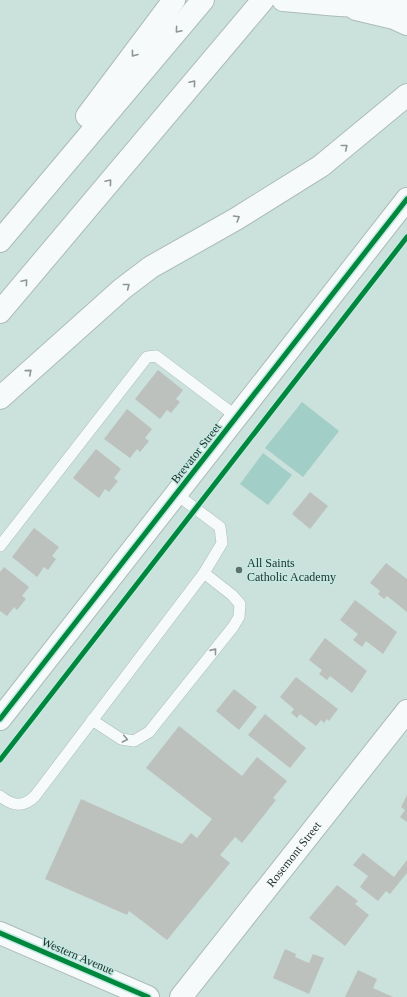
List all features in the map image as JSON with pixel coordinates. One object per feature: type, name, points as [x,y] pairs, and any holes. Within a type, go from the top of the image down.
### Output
[{"type":"main road","points":[[0,232],[174,0]]},
{"type":"main road","points":[[0,241],[203,0]]},
{"type":"main road","points":[[0,312],[262,0]]},
{"type":"main road","points":[[283,0],[316,2],[347,7],[394,18],[407,24]]},
{"type":"main road","points":[[347,7],[390,5],[407,1]]},
{"type":"main road","points":[[0,398],[122,289],[152,267],[236,219],[321,166],[407,95]]},
{"type":"main road","name":"Brevator Street","points":[[0,719],[407,199]]},
{"type":"main road","name":"Rosemont Street","points":[[181,997],[407,711]]},
{"type":"main road","name":"Western Avenue","points":[[0,933],[148,997]]},
{"type":"lane","points":[[0,546],[147,357],[153,355],[158,357],[237,417]]},
{"type":"lane","points":[[0,796],[10,804],[16,806],[29,802],[204,573],[222,543],[220,527],[176,494]]},
{"type":"lane","points":[[92,720],[121,739],[134,741],[149,732],[234,627],[239,617],[240,604],[232,595],[204,573]]},
{"type":"shaded area","points":[[302,402],[339,431],[303,477],[265,448]]},
{"type":"shaded area","points":[[263,453],[292,475],[268,505],[240,484]]},
{"type":"building","points":[[158,370],[183,390],[176,399],[180,402],[171,413],[167,410],[160,419],[135,399]]},
{"type":"building","points":[[127,409],[152,429],[145,438],[149,441],[140,452],[137,449],[130,458],[104,439]]},
{"type":"building","points":[[96,449],[121,469],[114,478],[118,481],[109,492],[105,489],[99,498],[73,478]]},
{"type":"building","points":[[310,492],[328,506],[310,529],[292,514]]},
{"type":"building","points":[[34,528],[59,547],[52,556],[56,559],[48,570],[44,567],[37,577],[12,557]]},
{"type":"building","points":[[386,563],[407,579],[407,612],[387,596],[384,599],[378,594],[380,591],[370,583]]},
{"type":"building","points":[[4,567],[29,587],[22,596],[26,599],[17,610],[14,607],[7,616],[0,611],[0,572]]},
{"type":"building","points":[[355,600],[397,632],[383,654],[366,641],[362,647],[353,640],[358,634],[340,620]]},
{"type":"building","points":[[325,638],[367,671],[352,693],[330,676],[327,680],[319,674],[322,670],[309,660]]},
{"type":"building","points":[[296,677],[338,709],[329,721],[327,719],[324,723],[321,720],[316,726],[300,714],[297,718],[291,713],[294,709],[280,697]]},
{"type":"building","points":[[234,689],[257,707],[239,730],[216,711]]},
{"type":"building","points":[[265,714],[306,748],[290,768],[248,735]]},
{"type":"building","points":[[179,726],[242,776],[257,757],[287,781],[273,798],[276,800],[242,843],[235,837],[220,855],[230,863],[167,940],[129,911],[127,915],[45,879],[81,799],[182,844],[191,833],[197,838],[212,819],[146,768]]},
{"type":"building","points":[[407,795],[407,822],[400,817],[405,810],[401,807]]},
{"type":"building","points":[[363,853],[394,877],[407,860],[407,873],[390,894],[386,891],[378,901],[360,887],[368,876],[353,865]]},
{"type":"building","points":[[337,885],[358,901],[355,904],[369,915],[345,946],[309,918]]},
{"type":"building","points":[[285,949],[296,954],[295,957],[309,963],[313,954],[324,958],[309,994],[273,978]]},
{"type":"building","points":[[358,970],[377,979],[373,988],[393,997],[345,997]]},
{"type":"cycle path","points":[[0,719],[407,199]]},
{"type":"cycle path","points":[[0,760],[407,237]]},
{"type":"cycle path","points":[[0,933],[148,997]]},
{"type":"place","name":"All Saints Catholic Academy","points":[[239,570]]}]
